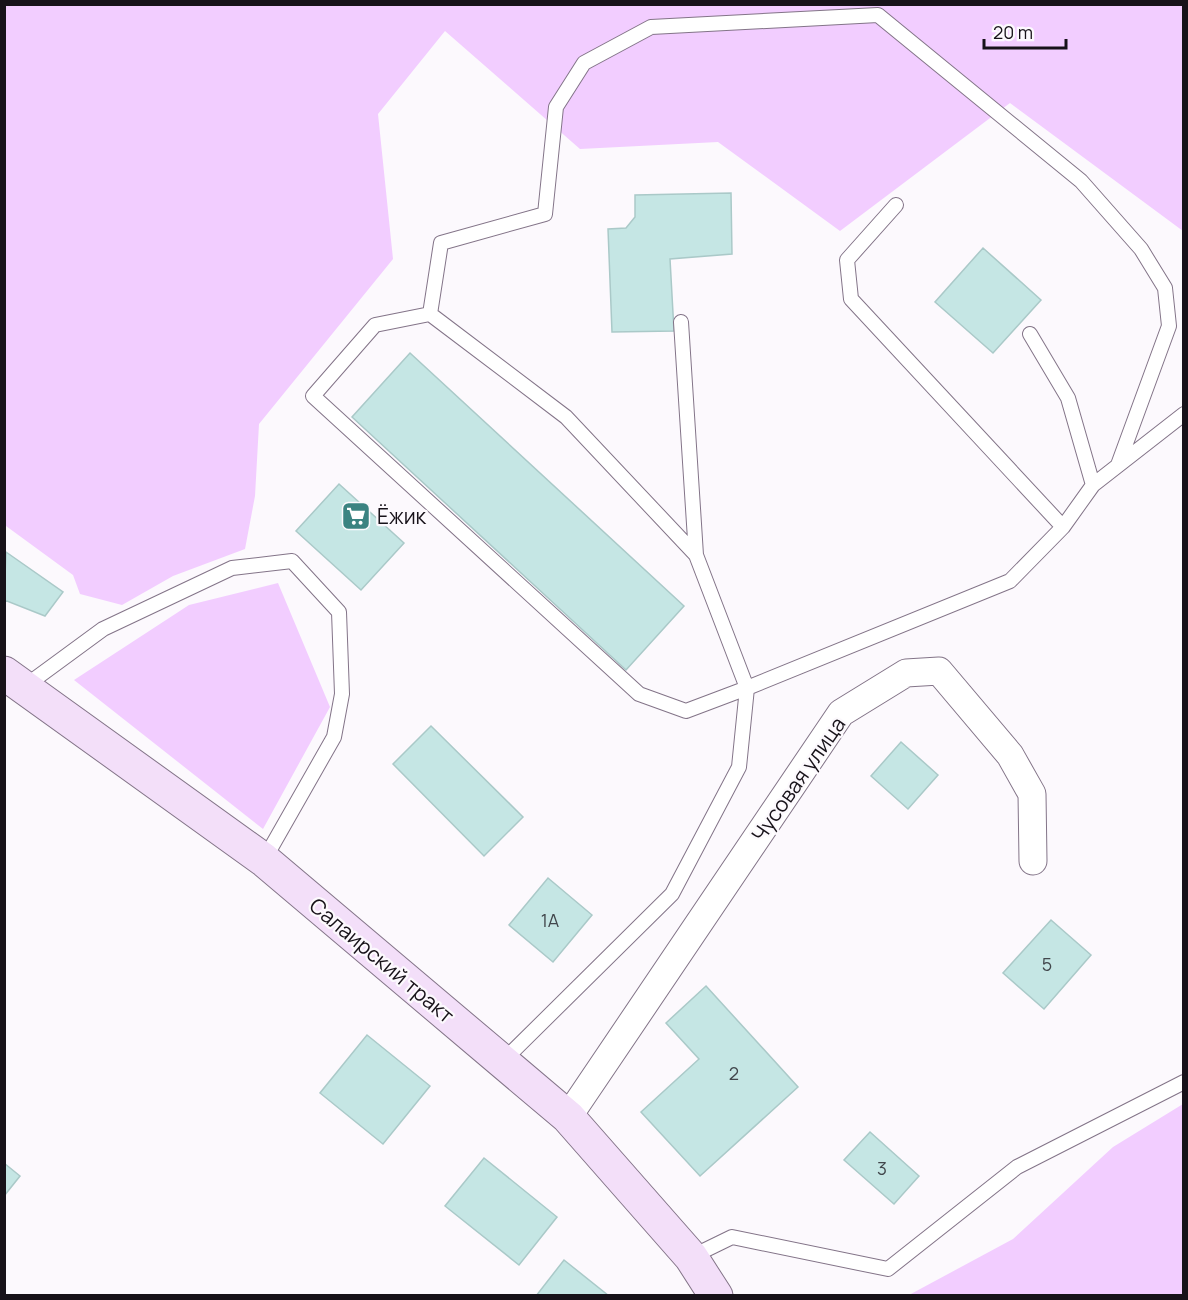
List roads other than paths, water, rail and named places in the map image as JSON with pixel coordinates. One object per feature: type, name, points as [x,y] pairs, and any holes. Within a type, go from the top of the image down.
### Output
[{"type":"street","name":"Чусовая улица","points":[[568,1117],[841,713],[906,673],[939,671],[1010,755],[1032,794],[1033,861]]},
{"type":"street","name":"Салаирский тракт","points":[[14,680],[264,860],[568,1117],[691,1257],[716,1296]]},
{"type":"lane","points":[[430,314],[441,243],[545,214],[556,107],[584,63],[651,27],[878,15],[1081,181],[1141,249],[1165,288],[1169,326],[1118,465]]},
{"type":"lane","points":[[896,205],[847,260],[851,299],[1063,527]]},
{"type":"lane","points":[[696,555],[566,417],[430,314],[375,325],[313,396],[639,694],[686,711],[1010,581],[1063,527],[1093,485],[1184,414]]},
{"type":"lane","points":[[502,1062],[672,894],[739,767],[747,688],[696,555],[681,322]]},
{"type":"lane","points":[[1030,334],[1068,398],[1093,485]]},
{"type":"lane","points":[[14,680],[103,629],[232,568],[292,561],[339,612],[342,694],[334,737],[264,860]]},
{"type":"lane","points":[[691,1257],[732,1237],[888,1269],[1017,1167],[1184,1082]]},
{"type":"place","name":"Ёжик","points":[[356,516]]}]
